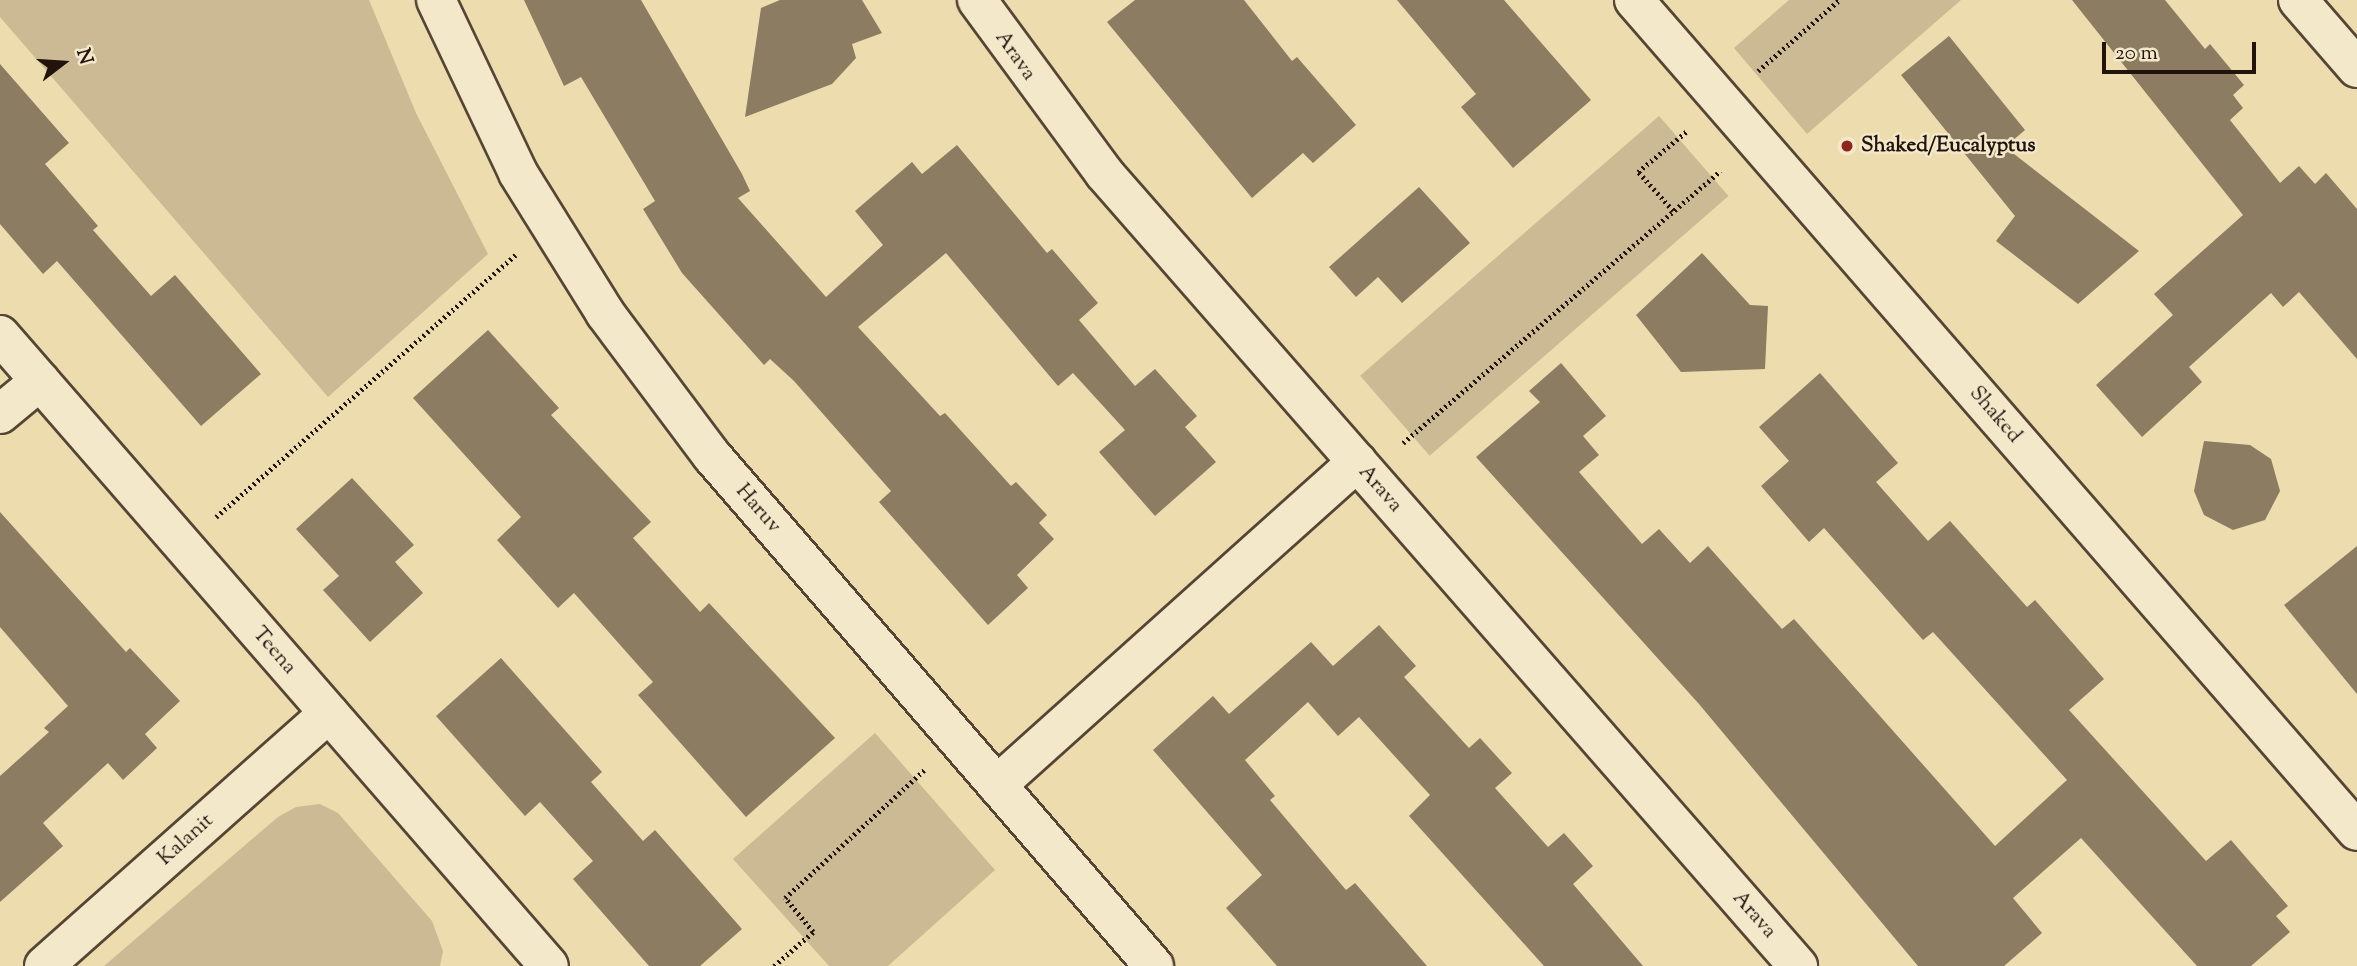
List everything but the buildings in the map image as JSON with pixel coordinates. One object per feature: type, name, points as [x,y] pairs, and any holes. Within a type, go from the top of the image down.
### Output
[{"type":"street","name":"Haruv","points":[[436,0],[517,173],[605,313],[712,456],[1154,966]]},
{"type":"street","name":"Arava","points":[[977,0],[1104,173],[1798,966]]},
{"type":"street","name":"Shaked","points":[[1634,0],[2357,831]]},
{"type":"street","points":[[2298,0],[2357,68]]},
{"type":"street","name":"Teena","points":[[0,335],[547,965]]},
{"type":"street","points":[[0,414],[40,381]]},
{"type":"street","points":[[997,785],[1362,468]]},
{"type":"street","name":"Kalanit","points":[[44,966],[329,713]]},
{"type":"path","points":[[1362,468],[1755,140]]},
{"type":"path","points":[[183,546],[550,225]]},
{"type":"path","points":[[774,966],[813,932],[785,898],[958,739]]},
{"type":"shaded area","points":[[0,0],[369,0],[416,113],[488,254],[328,397],[0,17]]},
{"type":"shaded area","points":[[1789,0],[1961,0],[1807,134],[1734,48]]},
{"type":"shaded area","points":[[1659,116],[1729,196],[1430,456],[1360,376]]},
{"type":"shaded area","points":[[875,733],[995,870],[888,966],[829,966],[733,859]]},
{"type":"shaded area","points":[[320,804],[338,813],[432,921],[443,951],[440,966],[104,966],[278,817],[296,807]]},
{"type":"place","name":"Shaked/Eucalyptus","points":[[1847,146]]}]
